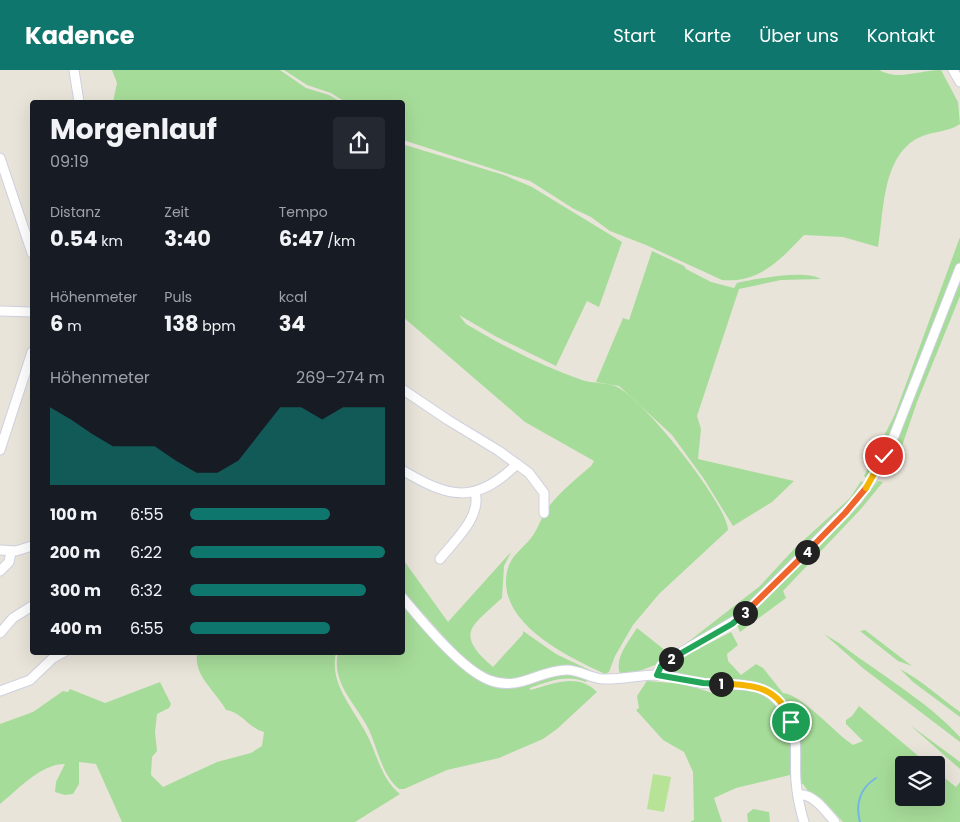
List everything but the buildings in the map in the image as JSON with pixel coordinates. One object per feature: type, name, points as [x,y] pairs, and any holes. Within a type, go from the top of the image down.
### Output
[{"type":"street","points":[[74,70],[79,100]]},
{"type":"street","points":[[0,158],[30,247]]},
{"type":"street","points":[[657,675],[661,666],[668,660],[741,617],[857,500],[874,476],[894,436],[960,268]]},
{"type":"street","points":[[0,311],[30,312]]},
{"type":"street","points":[[0,450],[30,358]]},
{"type":"street","points":[[405,391],[517,464],[540,485],[545,500],[544,513]]},
{"type":"street","points":[[405,472],[436,488],[458,493],[475,492],[492,486],[517,464]]},
{"type":"street","points":[[440,559],[474,514],[477,502],[475,492]]},
{"type":"street","points":[[0,550],[11,552],[30,547]]},
{"type":"street","points":[[0,571],[9,562],[11,552]]},
{"type":"street","points":[[405,600],[468,667],[494,682],[508,684],[525,682],[566,670],[602,679],[657,675],[703,683],[750,684],[758,686],[774,697],[787,713],[793,728],[796,741],[798,795],[804,822]]},
{"type":"street","points":[[0,633],[13,618],[30,607]]},
{"type":"street","points":[[0,691],[30,680],[58,655]]},
{"type":"street","points":[[798,795],[808,797],[818,803],[835,822]]},
{"type":"green space","points":[[112,70],[280,70],[306,88],[329,95],[338,100],[113,100],[117,83]]},
{"type":"green space","points":[[284,70],[879,70],[894,75],[901,75],[941,70],[958,102],[960,124],[950,129],[916,139],[905,148],[897,159],[886,187],[878,247],[843,237],[804,235],[778,261],[758,274],[735,280],[722,280],[646,245],[610,231],[591,217],[574,209],[530,181],[405,141],[405,100],[342,100],[331,93],[307,85]]},
{"type":"green space","points":[[405,145],[504,175],[532,187],[622,242],[599,307],[587,301],[556,366],[495,336],[459,315],[466,324],[537,362],[582,380],[615,386],[627,394],[662,429],[681,452],[699,475],[724,516],[728,530],[659,594],[633,625],[615,656],[609,672],[605,674],[553,647],[522,620],[511,604],[506,587],[510,564],[534,534],[547,509],[594,461],[525,422],[405,319]]},
{"type":"green space","points":[[960,237],[960,262],[887,446],[867,479],[864,476],[895,414]]},
{"type":"green space","points":[[652,251],[684,266],[686,269],[711,282],[734,288],[737,283],[780,276],[803,275],[821,279],[781,280],[739,289],[697,416],[701,429],[698,459],[794,481],[772,502],[733,526],[704,479],[672,435],[619,386],[596,382],[623,318],[629,320]]},
{"type":"green space","points":[[960,280],[960,296],[917,402],[902,446],[897,449],[883,472],[880,473],[913,400]]},
{"type":"green space","points":[[861,481],[866,484],[854,501],[740,616],[655,665],[642,670],[620,674],[619,662],[621,656],[637,628],[671,655],[760,586],[794,549],[850,498]]},
{"type":"green space","points":[[878,481],[883,482],[860,510],[783,591],[786,598],[740,632],[737,625],[841,523]]},
{"type":"green space","points":[[511,552],[504,566],[502,598],[475,624],[471,631],[474,646],[493,667],[523,634],[523,631],[556,654],[600,675],[569,667],[522,679],[499,680],[483,674],[470,666],[405,593],[405,562],[448,622]]},
{"type":"green space","points":[[405,605],[464,669],[519,686],[566,673],[588,678],[586,682],[558,679],[530,688],[530,690],[565,681],[573,681],[582,682],[597,692],[557,729],[543,739],[499,758],[447,770],[404,789],[399,789],[388,777],[369,730],[346,694],[338,675],[338,655],[405,655]]},
{"type":"green space","points":[[865,630],[912,666],[898,661],[860,631]]},
{"type":"green space","points":[[731,632],[738,645],[727,654],[728,661],[741,675],[756,664],[763,668],[783,693],[790,695],[809,707],[853,745],[863,741],[846,724],[846,720],[852,716],[859,706],[918,756],[895,756],[895,806],[945,806],[945,778],[956,787],[960,782],[960,822],[843,822],[822,799],[808,791],[803,784],[792,785],[790,775],[736,788],[714,798],[722,822],[690,822],[694,820],[693,772],[684,752],[663,740],[636,710],[639,708],[637,696],[647,681],[684,684],[722,696],[722,681],[671,672],[668,668],[671,663]]},
{"type":"green space","points":[[824,634],[932,711],[960,737],[960,742],[864,669]]},
{"type":"green space","points":[[197,655],[336,655],[336,674],[343,694],[365,731],[383,773],[393,788],[400,794],[355,822],[122,822],[96,764],[79,762],[79,784],[73,794],[65,795],[55,792],[56,782],[65,764],[56,765],[30,778],[0,804],[0,724],[33,712],[63,691],[68,692],[70,689],[105,703],[160,682],[171,704],[169,708],[157,714],[155,732],[157,751],[152,757],[151,775],[163,787],[217,762],[251,753],[262,746],[264,732],[253,727],[232,711],[226,710],[202,677],[197,663]]},
{"type":"green space","points":[[900,669],[924,684],[960,712],[960,717],[913,682]]},
{"type":"green space","points":[[910,725],[960,762],[960,769]]},
{"type":"green space","points":[[653,774],[671,777],[664,812],[647,809]]},
{"type":"green space","points":[[753,809],[769,812],[770,822],[748,822],[747,814]]},
{"type":"waterway","points":[[860,822],[858,809],[860,797],[866,787],[876,778]]},
{"type":"route","points":[[791,722],[778,701],[766,690],[758,686],[750,684],[703,683],[657,675],[658,672],[661,666],[668,660],[732,624],[752,608],[857,500],[874,476],[884,456]]}]
